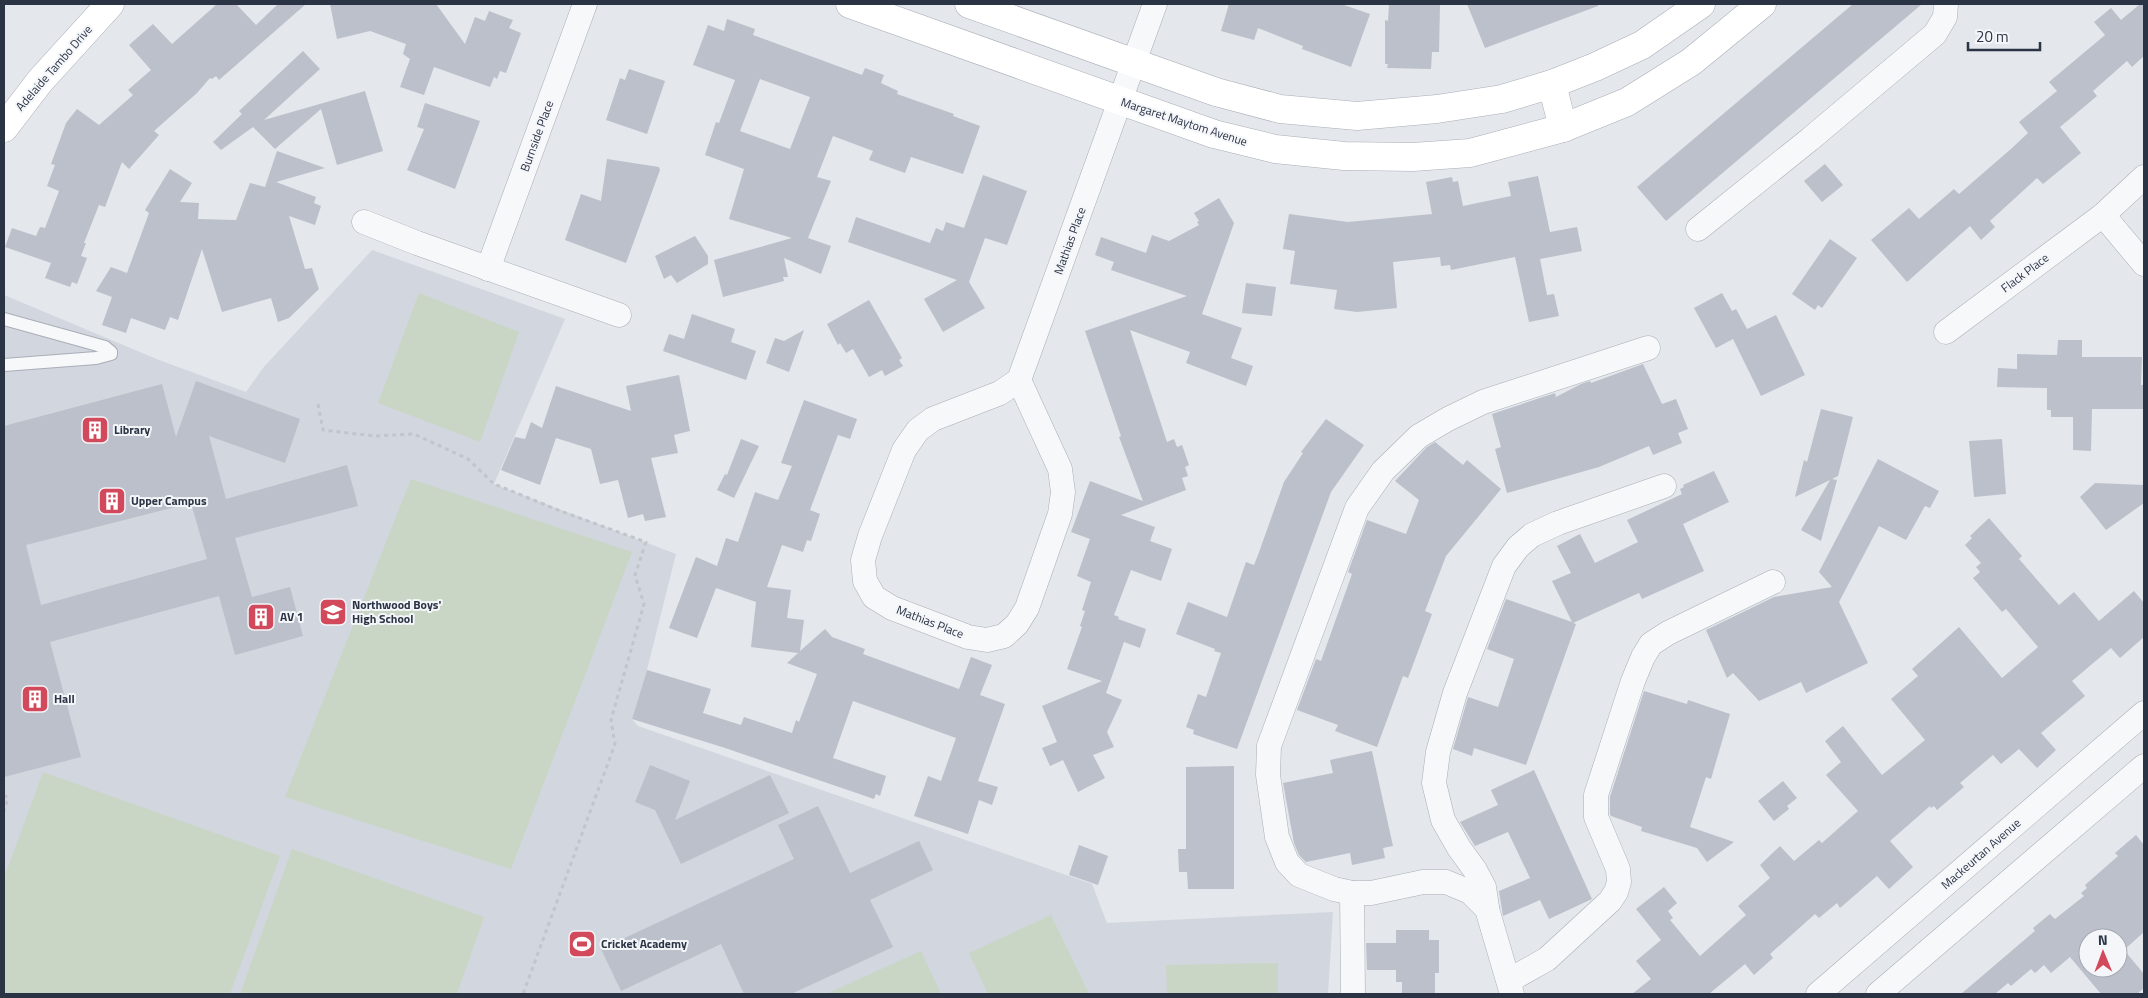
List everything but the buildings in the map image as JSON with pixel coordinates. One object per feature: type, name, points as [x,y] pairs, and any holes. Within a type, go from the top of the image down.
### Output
[{"type":"street","name":"Burnside Place","points":[[488,268],[586,4]]},
{"type":"street","name":"Margaret Maytom Avenue","points":[[850,4],[1214,134],[1275,149],[1344,156],[1413,157],[1470,153],[1563,128],[1635,97],[1691,62],[1762,4]]},
{"type":"street","points":[[969,4],[1216,92],[1280,109],[1358,116],[1465,105],[1502,98],[1552,84],[1642,45],[1700,4]]},
{"type":"street","name":"Mathias Place","points":[[1019,380],[1060,469],[1063,492],[1060,514],[1026,608],[1017,624],[1004,636],[987,640],[968,637],[892,608],[874,597],[865,581],[864,560],[870,536],[904,450],[918,430],[933,419],[1000,393],[1019,380],[1155,4]]},
{"type":"street","points":[[1698,229],[1809,140],[1935,34],[1944,18],[1946,4]]},
{"type":"street","name":"Adelaide Tambo Drive","points":[[4,128],[40,81],[111,6]]},
{"type":"street","points":[[1552,84],[1563,128]]},
{"type":"street","name":"Flack Place","points":[[1946,332],[2103,215],[2144,177]]},
{"type":"street","points":[[2103,215],[2144,264]]},
{"type":"street","points":[[364,222],[619,315]]},
{"type":"street","points":[[1487,909],[1470,892],[1446,882],[1423,882],[1371,893],[1352,894],[1299,875],[1287,862],[1277,837],[1268,775],[1269,746],[1357,508],[1383,470],[1419,436],[1483,402],[1648,348]]},
{"type":"street","points":[[1664,486],[1558,523],[1532,535],[1518,547],[1504,566],[1455,692],[1438,752],[1434,783],[1443,820],[1484,887],[1487,909],[1511,987],[1547,959],[1604,907],[1616,892],[1619,882],[1618,869],[1596,818],[1596,795],[1633,681],[1643,657],[1651,644],[1676,629],[1773,582]]},
{"type":"street","name":"Mackeurtan Avenue","points":[[1818,994],[2144,713]]},
{"type":"street","points":[[1878,994],[2144,766]]},
{"type":"street","points":[[1352,894],[1353,994]]},
{"type":"lane","points":[[4,319],[105,346],[111,352],[111,354],[96,358],[4,365]]},
{"type":"path","points":[[318,404],[323,430],[374,436],[414,434],[468,459],[494,484],[563,512],[646,542],[636,575],[644,604],[611,720],[615,744],[523,994]]},
{"type":"path","points":[[4,795],[8,798],[4,811]]},
{"type":"shaded area","name":"Northwood Boys' High School","points":[[372,250],[565,319],[494,484],[676,554],[647,670],[632,719],[638,726],[1092,884],[1107,923],[1333,912],[1328,994],[4,994],[4,295],[159,360],[246,392],[263,368]]},
{"type":"green space","points":[[419,293],[519,332],[480,442],[378,403]]},
{"type":"green space","points":[[411,479],[632,552],[511,869],[285,797]]},
{"type":"green space","points":[[43,772],[280,856],[230,994],[4,994],[4,878]]},
{"type":"green space","points":[[292,849],[484,917],[457,994],[240,994]]},
{"type":"green space","points":[[1051,915],[1089,994],[988,994],[969,953]]},
{"type":"green space","points":[[921,951],[941,994],[826,994]]},
{"type":"green space","points":[[1278,963],[1278,994],[1167,994],[1166,965]]},
{"type":"place","name":"Library","points":[[95,430]]},
{"type":"place","name":"Upper Campus","points":[[112,501]]},
{"type":"place","name":"Northwood Boys' High School","points":[[333,612]]},
{"type":"place","name":"AV 1","points":[[261,617]]},
{"type":"place","name":"Hall","points":[[35,699]]},
{"type":"place","name":"Cricket Academy","points":[[582,944]]}]
